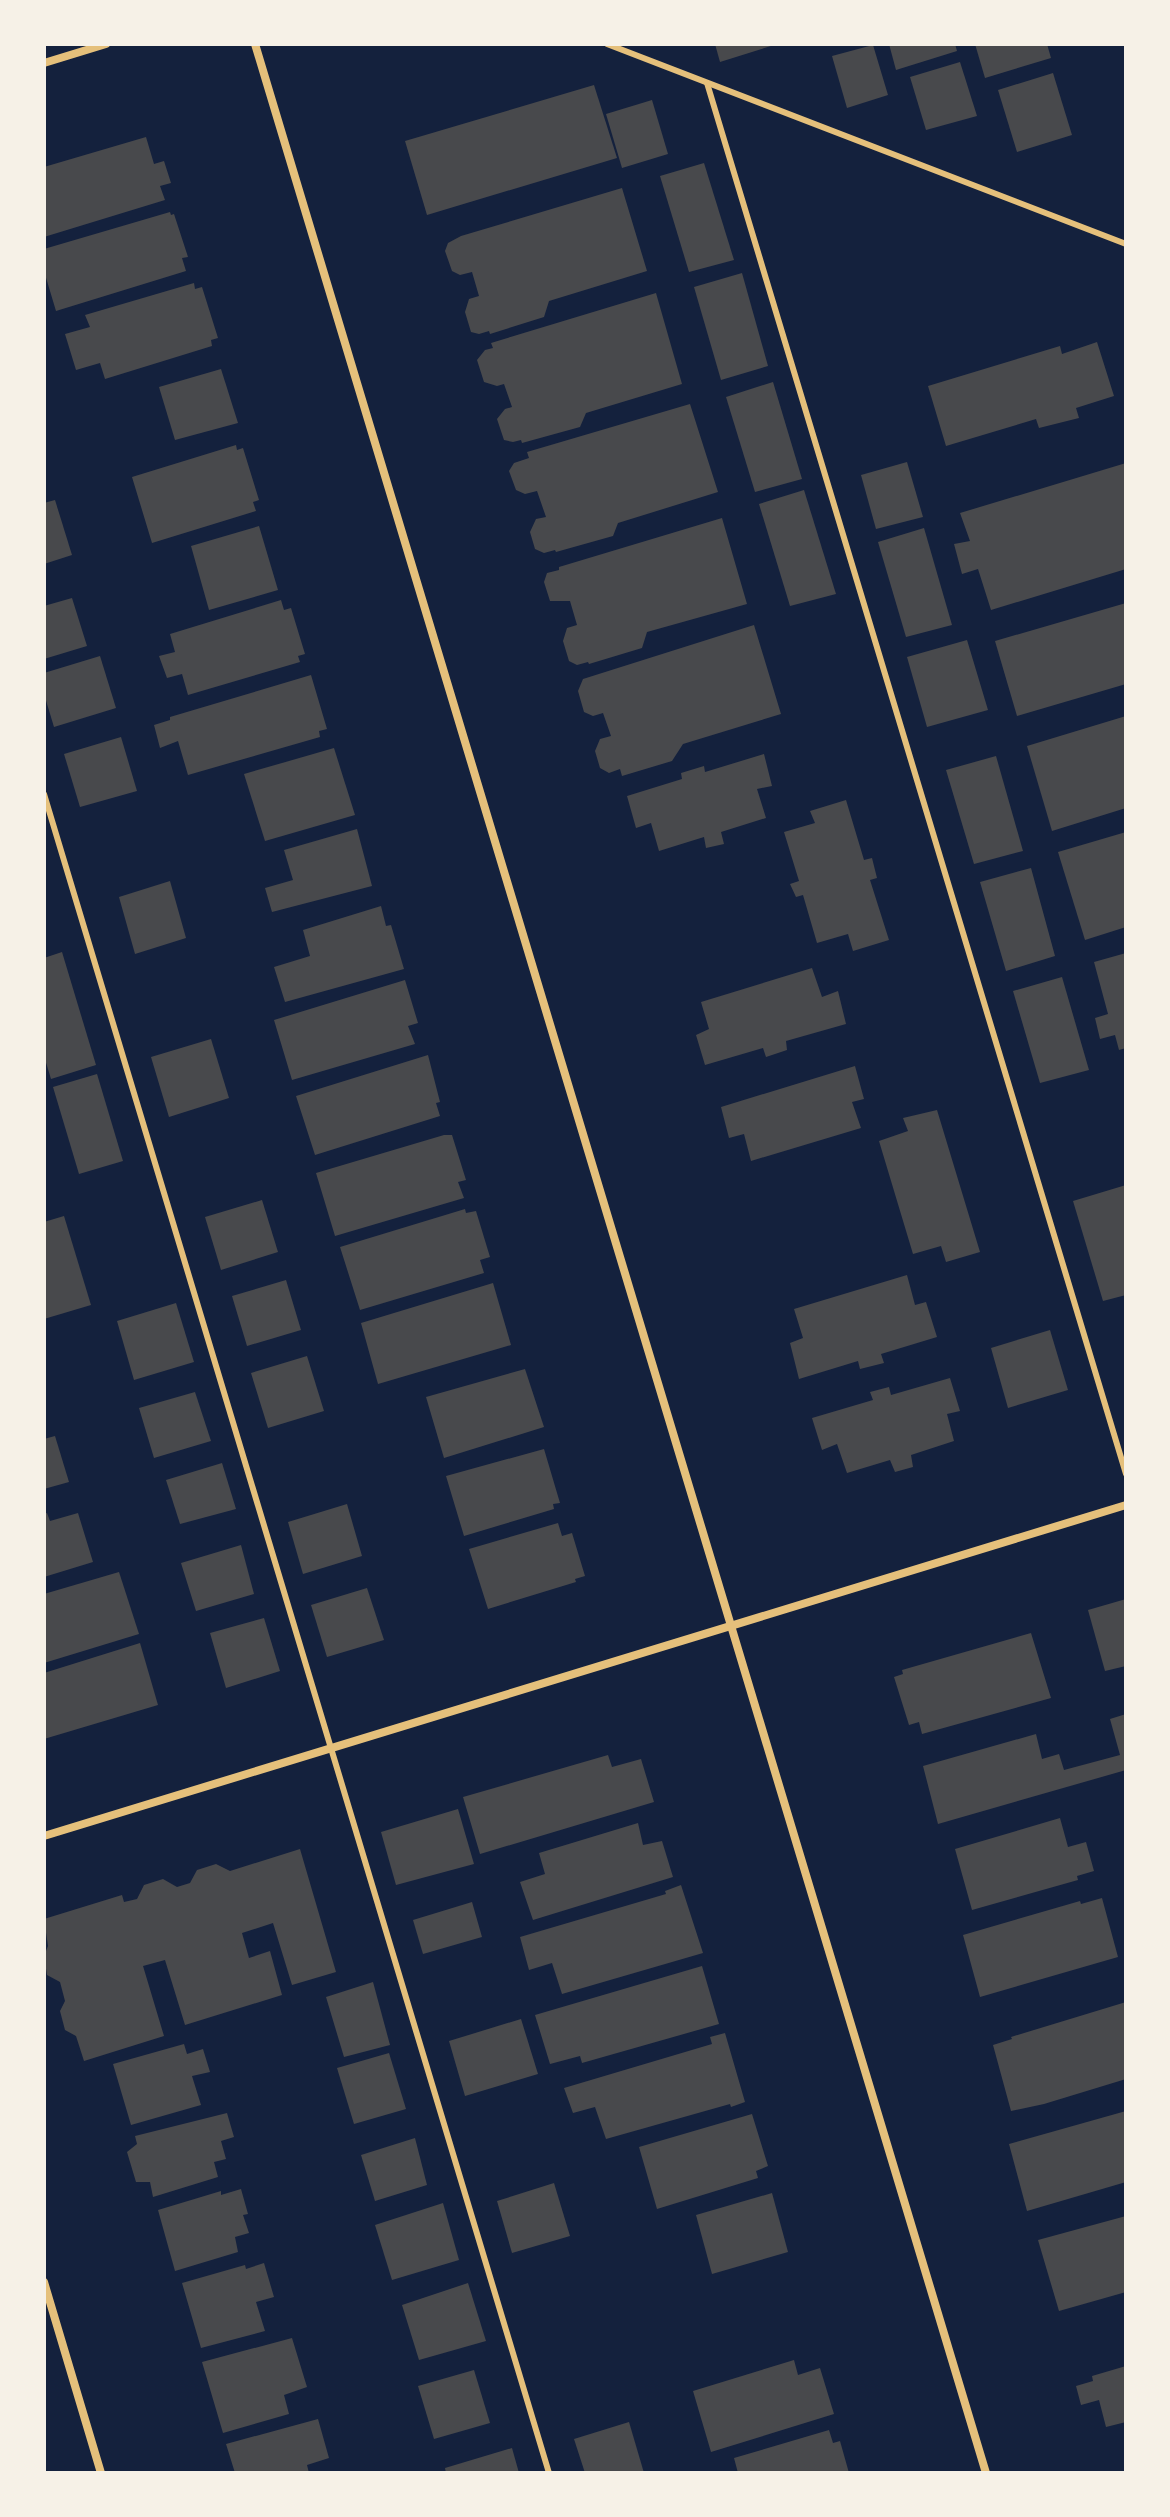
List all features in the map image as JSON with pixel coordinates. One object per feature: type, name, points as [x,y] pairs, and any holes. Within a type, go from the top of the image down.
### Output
[{"type":"street","points":[[44,63],[106,44]]},
{"type":"street","points":[[255,44],[986,2473]]},
{"type":"street","points":[[44,1836],[1126,1505]]},
{"type":"street","points":[[44,2282],[101,2473]]},
{"type":"lane","points":[[607,44],[1126,244]]},
{"type":"lane","points":[[707,83],[1126,1474]]},
{"type":"lane","points":[[44,794],[549,2473]]},
{"type":"building","points":[[715,44],[774,44],[774,45],[720,62]]},
{"type":"building","points":[[889,44],[955,44],[957,51],[896,70]]},
{"type":"building","points":[[975,44],[1047,44],[1051,58],[985,78]]},
{"type":"building","points":[[873,45],[888,95],[847,108],[832,56]]},
{"type":"building","points":[[960,62],[977,116],[926,130],[910,77]]},
{"type":"building","points":[[1053,73],[1072,135],[1017,152],[998,90]]},
{"type":"building","points":[[594,85],[617,158],[427,215],[405,141]]},
{"type":"building","points":[[652,100],[668,154],[622,168],[606,114]]},
{"type":"building","points":[[146,137],[154,164],[164,161],[171,183],[160,186],[165,200],[44,237],[44,167]]},
{"type":"building","points":[[704,163],[734,260],[689,272],[660,176]]},
{"type":"building","points":[[622,188],[647,271],[549,301],[544,317],[490,334],[489,331],[479,334],[471,332],[465,312],[469,299],[479,296],[472,272],[460,275],[452,271],[445,251],[448,243],[461,236]]},
{"type":"building","points":[[170,212],[174,214],[188,257],[182,258],[186,271],[56,311],[44,271],[44,249]]},
{"type":"building","points":[[742,273],[768,366],[721,380],[694,287]]},
{"type":"building","points":[[194,283],[195,289],[202,287],[218,338],[211,340],[212,346],[105,379],[100,363],[76,370],[65,334],[90,327],[85,315]]},
{"type":"building","points":[[656,293],[682,384],[586,413],[580,427],[522,443],[521,440],[504,440],[497,419],[505,409],[512,407],[504,384],[497,386],[484,382],[477,360],[485,350],[493,348],[491,343]]},
{"type":"building","points":[[1097,342],[1114,396],[1076,408],[1079,418],[1039,428],[1036,419],[946,446],[928,386],[1060,346],[1062,354]]},
{"type":"building","points":[[221,369],[238,423],[175,440],[159,387]]},
{"type":"building","points":[[773,382],[802,479],[755,492],[726,397]]},
{"type":"building","points":[[690,404],[718,492],[618,523],[613,536],[556,552],[544,553],[535,549],[530,532],[536,519],[546,517],[537,491],[525,494],[516,490],[509,471],[514,463],[529,458],[527,452]]},
{"type":"building","points":[[236,445],[237,450],[243,448],[259,500],[253,502],[256,511],[152,543],[132,477]]},
{"type":"building","points":[[907,462],[923,517],[876,529],[861,475]]},
{"type":"building","points":[[1126,463],[1126,569],[991,610],[978,569],[962,574],[954,544],[970,541],[960,513]]},
{"type":"building","points":[[804,490],[836,594],[790,606],[759,504]]},
{"type":"building","points":[[55,500],[72,555],[44,564],[44,503]]},
{"type":"building","points":[[722,518],[747,604],[647,632],[642,648],[589,664],[577,665],[569,661],[563,641],[567,628],[577,625],[570,601],[550,601],[544,582],[547,573]]},
{"type":"building","points":[[259,526],[278,590],[209,610],[191,546]]},
{"type":"building","points":[[924,528],[952,625],[906,637],[878,542]]},
{"type":"building","points":[[72,598],[87,646],[44,659],[44,606]]},
{"type":"building","points":[[281,600],[284,610],[291,608],[305,654],[298,656],[300,662],[188,695],[182,674],[167,678],[159,656],[175,652],[170,634]]},
{"type":"building","points":[[1126,603],[1126,684],[1017,716],[995,641]]},
{"type":"building","points":[[754,625],[781,714],[683,744],[672,761],[622,776],[620,769],[609,773],[600,768],[595,751],[600,739],[611,736],[603,713],[593,716],[584,712],[578,691],[583,679]]},
{"type":"building","points":[[967,640],[988,710],[927,727],[907,657]]},
{"type":"building","points":[[100,656],[116,708],[54,727],[44,694],[44,673]]},
{"type":"building","points":[[311,675],[327,729],[319,731],[320,737],[188,775],[178,741],[160,748],[154,725],[170,720],[170,717]]},
{"type":"building","points":[[1126,716],[1126,808],[1052,831],[1027,746]]},
{"type":"building","points":[[121,737],[137,791],[80,807],[64,754]]},
{"type":"building","points":[[334,748],[355,815],[265,841],[244,774]]},
{"type":"building","points":[[764,754],[772,786],[757,789],[766,818],[721,832],[724,844],[706,848],[704,837],[659,851],[651,823],[636,828],[627,796],[682,779],[681,773],[704,766],[705,772]]},
{"type":"building","points":[[996,756],[1023,851],[974,864],[946,770]]},
{"type":"building","points":[[846,800],[864,860],[872,858],[877,878],[870,880],[889,940],[853,951],[848,934],[817,943],[803,895],[796,897],[790,884],[799,881],[784,832],[815,823],[810,811]]},
{"type":"building","points":[[357,829],[372,886],[272,912],[265,888],[293,880],[284,850]]},
{"type":"building","points":[[1126,832],[1126,927],[1085,940],[1058,852]]},
{"type":"building","points":[[1031,868],[1055,956],[1006,971],[980,882]]},
{"type":"building","points":[[170,881],[186,938],[135,954],[119,897]]},
{"type":"building","points":[[381,906],[386,926],[391,925],[404,969],[285,1002],[274,967],[310,956],[303,930]]},
{"type":"building","points":[[62,952],[96,1065],[51,1079],[44,1056],[44,958]]},
{"type":"building","points":[[1126,953],[1126,1048],[1119,1050],[1115,1035],[1100,1039],[1095,1018],[1108,1014],[1094,962]]},
{"type":"building","points":[[812,968],[822,997],[838,991],[846,1024],[786,1041],[787,1050],[766,1057],[763,1048],[705,1065],[696,1035],[709,1029],[701,1002]]},
{"type":"building","points":[[1062,977],[1089,1070],[1040,1083],[1013,991]]},
{"type":"building","points":[[405,980],[418,1023],[408,1026],[415,1044],[292,1080],[274,1020]]},
{"type":"building","points":[[211,1039],[229,1098],[169,1117],[151,1057]]},
{"type":"building","points":[[428,1055],[440,1102],[436,1103],[440,1116],[315,1155],[296,1096]]},
{"type":"building","points":[[855,1066],[864,1099],[852,1102],[861,1128],[751,1161],[744,1134],[729,1138],[721,1107]]},
{"type":"building","points":[[97,1074],[123,1161],[79,1174],[53,1087]]},
{"type":"building","points":[[937,1110],[980,1252],[946,1262],[941,1246],[913,1254],[879,1141],[908,1131],[903,1118]]},
{"type":"building","points":[[452,1135],[466,1180],[458,1182],[464,1198],[335,1236],[316,1173]]},
{"type":"building","points":[[1126,1185],[1126,1295],[1103,1301],[1073,1201]]},
{"type":"building","points":[[262,1200],[278,1252],[221,1270],[205,1217]]},
{"type":"building","points":[[465,1209],[466,1213],[476,1211],[490,1257],[480,1260],[484,1273],[360,1310],[340,1247]]},
{"type":"building","points":[[64,1216],[91,1305],[44,1319],[44,1222]]},
{"type":"building","points":[[907,1275],[915,1305],[926,1302],[937,1337],[881,1354],[884,1363],[860,1369],[858,1361],[799,1379],[790,1343],[803,1338],[794,1309]]},
{"type":"building","points":[[286,1280],[301,1330],[247,1346],[232,1296]]},
{"type":"building","points":[[493,1283],[511,1345],[378,1384],[361,1323]]},
{"type":"building","points":[[176,1303],[194,1362],[134,1380],[117,1321]]},
{"type":"building","points":[[1050,1330],[1068,1390],[1008,1408],[991,1348]]},
{"type":"building","points":[[307,1356],[324,1411],[268,1428],[251,1373]]},
{"type":"building","points":[[525,1369],[544,1427],[444,1458],[426,1397]]},
{"type":"building","points":[[950,1378],[960,1411],[947,1414],[954,1441],[911,1455],[913,1467],[895,1472],[890,1460],[847,1473],[837,1444],[822,1450],[812,1418],[873,1400],[870,1392],[889,1387],[891,1395]]},
{"type":"building","points":[[195,1392],[211,1441],[154,1458],[139,1408]]},
{"type":"building","points":[[55,1436],[69,1482],[44,1489],[44,1439]]},
{"type":"building","points":[[544,1449],[560,1503],[553,1504],[554,1509],[464,1536],[446,1476]]},
{"type":"building","points":[[222,1463],[236,1509],[180,1524],[166,1480]]},
{"type":"building","points":[[347,1504],[362,1556],[303,1574],[288,1522]]},
{"type":"building","points":[[47,1513],[50,1521],[78,1513],[93,1562],[44,1577],[44,1514]]},
{"type":"building","points":[[558,1523],[562,1536],[572,1533],[585,1576],[575,1579],[576,1582],[488,1609],[469,1549]]},
{"type":"building","points":[[241,1545],[254,1594],[196,1611],[181,1563]]},
{"type":"building","points":[[119,1572],[139,1634],[44,1663],[44,1594]]},
{"type":"building","points":[[367,1588],[384,1640],[327,1657],[311,1605]]},
{"type":"building","points":[[1126,1599],[1126,1666],[1105,1671],[1088,1610]]},
{"type":"building","points":[[264,1618],[280,1671],[226,1688],[210,1633]]},
{"type":"building","points":[[1031,1633],[1051,1698],[922,1734],[919,1722],[909,1725],[894,1677],[903,1674],[902,1670]]},
{"type":"building","points":[[140,1643],[158,1705],[44,1739],[44,1673]]},
{"type":"building","points":[[1126,1714],[1126,1770],[938,1824],[923,1766],[1036,1734],[1042,1759],[1059,1754],[1064,1770],[1120,1755],[1110,1719]]},
{"type":"building","points":[[608,1755],[612,1767],[641,1759],[654,1802],[480,1854],[463,1797]]},
{"type":"building","points":[[458,1809],[474,1864],[396,1885],[381,1832]]},
{"type":"building","points":[[1060,1818],[1068,1847],[1086,1842],[1094,1871],[1077,1876],[1078,1880],[972,1910],[955,1849]]},
{"type":"building","points":[[638,1823],[643,1845],[662,1841],[673,1877],[533,1920],[520,1882],[545,1874],[539,1853]]},
{"type":"building","points":[[300,1849],[336,1972],[292,1985],[273,1923],[242,1933],[249,1958],[270,1951],[282,1995],[185,2025],[165,1960],[143,1966],[164,2036],[84,2061],[76,2036],[65,2030],[60,2011],[65,2001],[60,1982],[47,1975],[44,1956],[48,1946],[44,1919],[122,1895],[124,1902],[137,1899],[144,1885],[163,1879],[177,1887],[190,1883],[197,1870],[216,1864],[230,1871]]},
{"type":"building","points":[[681,1885],[703,1953],[562,1994],[552,1963],[529,1970],[520,1937],[666,1894],[665,1891]]},
{"type":"building","points":[[1102,1898],[1118,1957],[980,1997],[963,1935],[1080,1901],[1081,1904]]},
{"type":"building","points":[[472,1902],[482,1937],[423,1954],[413,1920]]},
{"type":"building","points":[[702,1966],[719,2024],[582,2063],[580,2056],[550,2064],[535,2015]]},
{"type":"building","points":[[373,1982],[390,2045],[344,2057],[326,1997]]},
{"type":"building","points":[[1126,2002],[1126,2079],[1011,2111],[993,2045]]},
{"type":"building","points":[[521,2019],[538,2074],[465,2096],[449,2041]]},
{"type":"building","points":[[725,2033],[745,2102],[606,2139],[595,2107],[573,2113],[564,2088],[712,2044],[710,2037]]},
{"type":"building","points":[[184,2044],[187,2054],[203,2049],[210,2072],[192,2076],[201,2105],[131,2125],[113,2064]]},
{"type":"building","points":[[389,2053],[406,2109],[354,2124],[337,2068]]},
{"type":"building","points":[[1126,2111],[1126,2182],[1027,2211],[1009,2144]]},
{"type":"building","points":[[227,2113],[234,2137],[221,2141],[226,2159],[214,2162],[218,2177],[153,2197],[150,2182],[136,2182],[127,2152],[137,2144],[135,2136]]},
{"type":"building","points":[[752,2114],[768,2166],[756,2171],[758,2178],[657,2209],[639,2147]]},
{"type":"building","points":[[415,2138],[427,2185],[375,2201],[361,2155]]},
{"type":"building","points":[[554,2183],[570,2236],[512,2253],[497,2201]]},
{"type":"building","points":[[241,2189],[248,2214],[243,2215],[249,2233],[235,2237],[238,2252],[175,2271],[158,2210],[221,2191],[221,2195]]},
{"type":"building","points":[[772,2193],[788,2252],[712,2274],[696,2215]]},
{"type":"building","points":[[443,2203],[459,2260],[392,2280],[375,2225]]},
{"type":"building","points":[[1126,2216],[1126,2292],[1059,2311],[1038,2240]]},
{"type":"building","points":[[264,2263],[274,2297],[256,2302],[265,2331],[201,2348],[182,2283],[245,2265],[246,2269]]},
{"type":"building","points":[[468,2283],[486,2341],[419,2360],[402,2305]]},
{"type":"building","points":[[292,2338],[307,2387],[284,2395],[289,2414],[223,2433],[202,2362]]},
{"type":"building","points":[[794,2360],[798,2375],[820,2368],[834,2414],[711,2452],[693,2391]]},
{"type":"building","points":[[1126,2366],[1126,2422],[1106,2427],[1099,2400],[1081,2405],[1076,2386],[1093,2381],[1092,2376]]},
{"type":"building","points":[[474,2370],[490,2423],[434,2439],[418,2386]]},
{"type":"building","points":[[318,2419],[329,2458],[307,2465],[309,2473],[235,2473],[226,2444]]},
{"type":"building","points":[[629,2422],[644,2473],[585,2473],[574,2439]]},
{"type":"building","points":[[829,2430],[833,2443],[840,2441],[849,2473],[738,2473],[734,2458]]},
{"type":"building","points":[[512,2448],[519,2473],[446,2473],[445,2468]]}]
